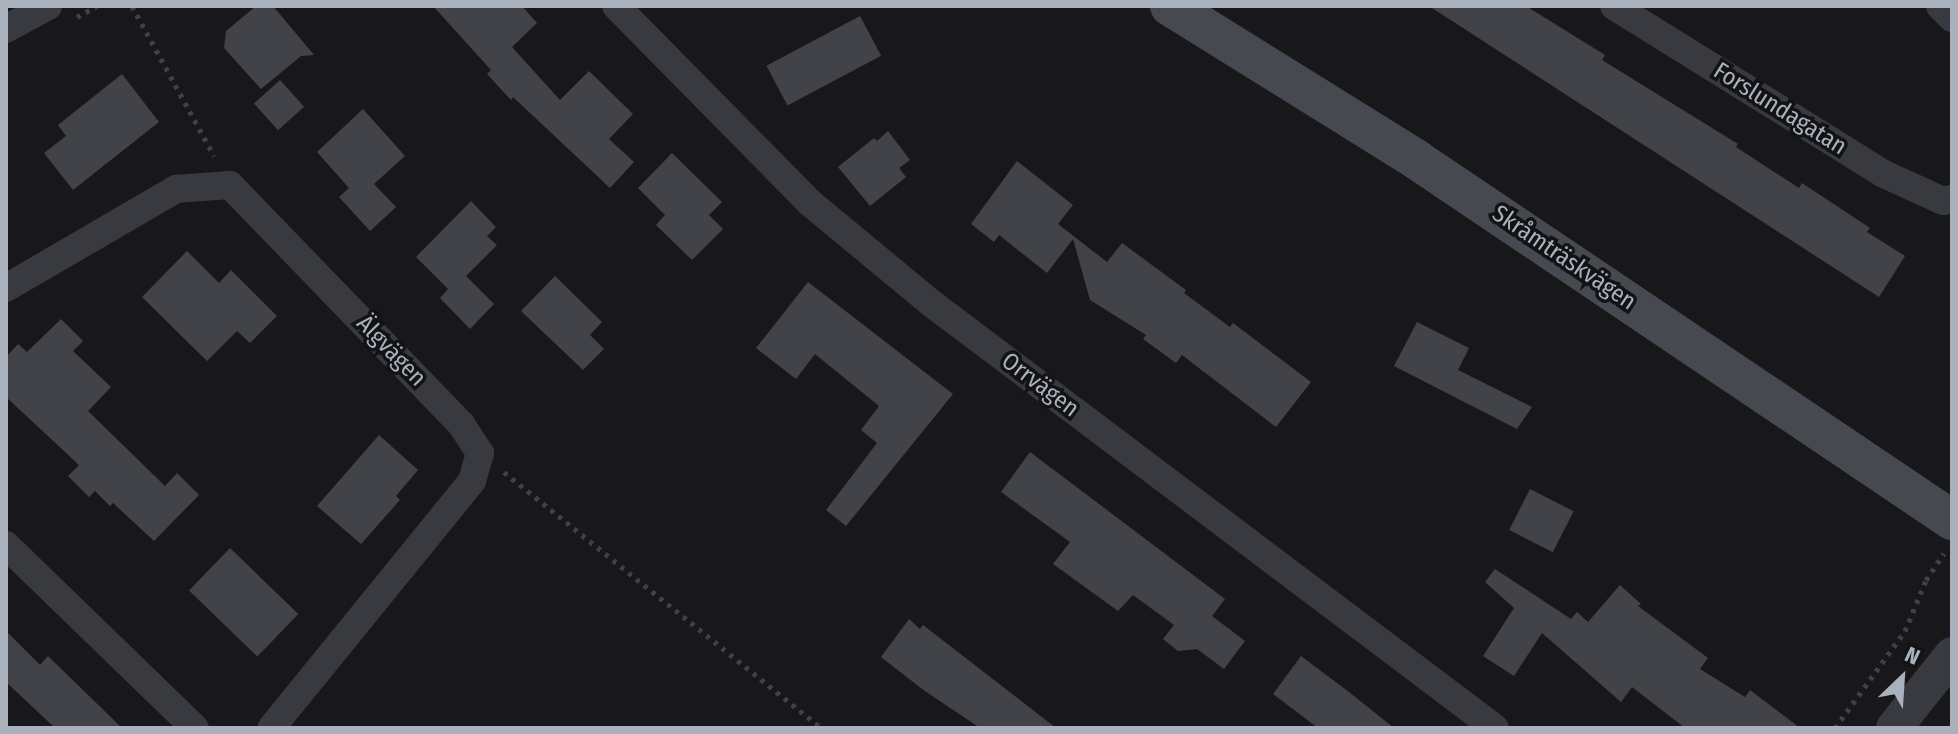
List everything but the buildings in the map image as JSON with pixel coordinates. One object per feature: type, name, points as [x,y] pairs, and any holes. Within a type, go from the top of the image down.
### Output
[{"type":"main road","name":"Skråmträskvägen","points":[[1170,6],[1417,160],[1952,520]]},
{"type":"street","points":[[6,29],[48,6]]},
{"type":"street","name":"Orrvägen","points":[[616,6],[809,202],[919,293],[1495,728]]},
{"type":"street","name":"Forslundagatan","points":[[1614,6],[1884,174],[1943,201],[1952,199]]},
{"type":"street","points":[[1940,6],[1952,18]]},
{"type":"street","points":[[6,288],[176,189],[230,185]]},
{"type":"street","name":"Älgvägen","points":[[230,185],[461,424],[480,453]]},
{"type":"street","points":[[271,728],[472,481],[480,453]]},
{"type":"street","points":[[6,545],[195,728]]},
{"type":"street","points":[[1894,728],[1952,655]]},
{"type":"path","points":[[132,6],[230,185]]},
{"type":"path","points":[[480,453],[821,728]]},
{"type":"path","points":[[1835,728],[1905,631],[1926,580],[1952,541]]}]
